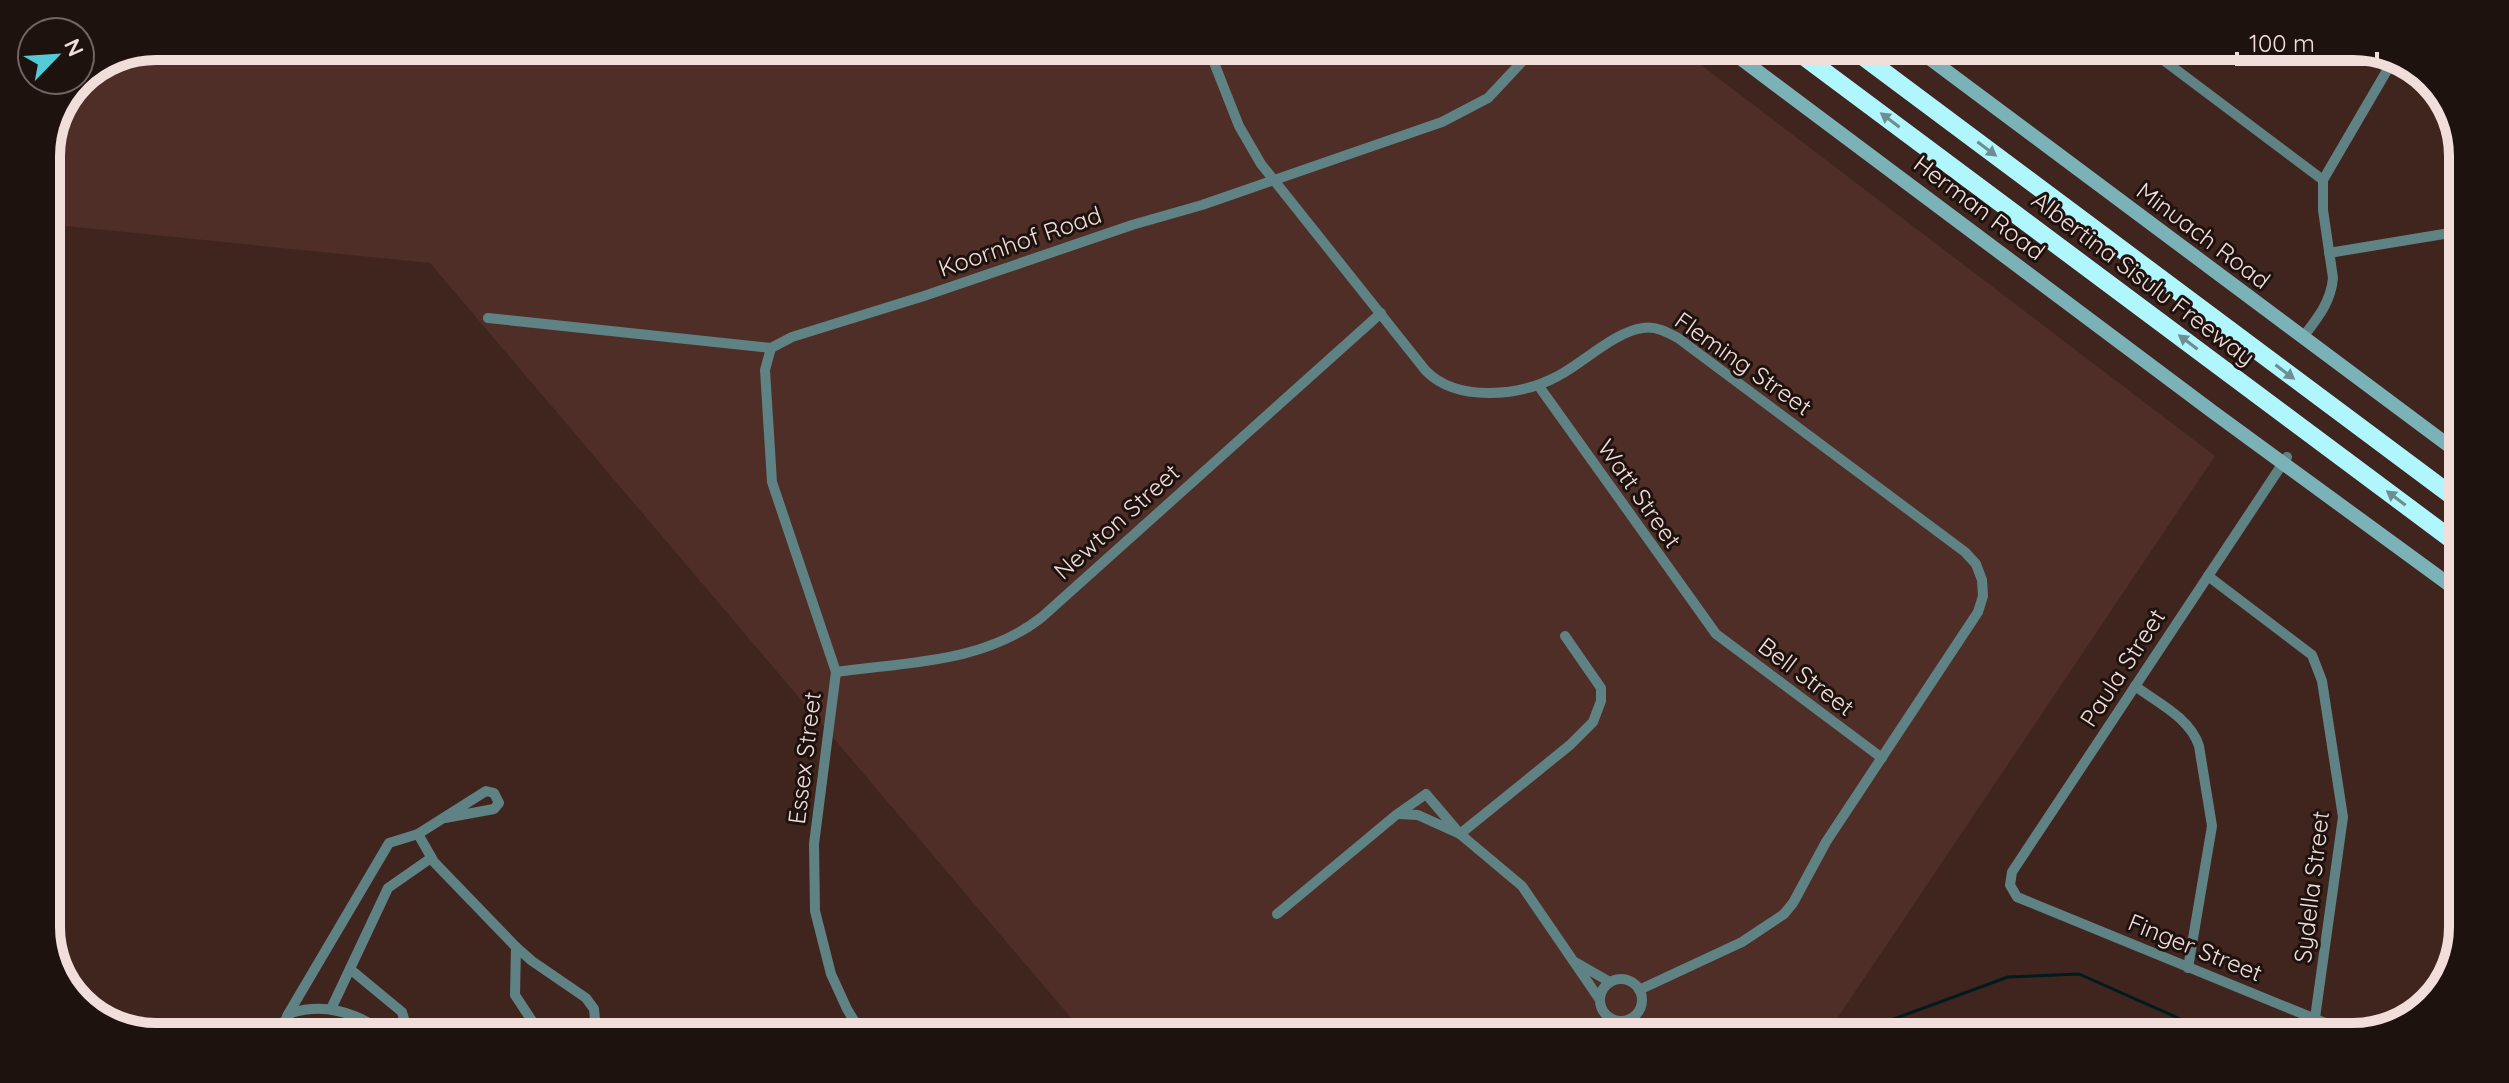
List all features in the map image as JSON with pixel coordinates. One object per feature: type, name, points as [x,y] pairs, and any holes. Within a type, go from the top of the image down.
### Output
[{"type":"highway","name":"Albertina Sisulu Freeway","points":[[1809,60],[2449,538]]},
{"type":"highway","name":"Albertina Sisulu Freeway","points":[[1868,60],[2449,494]]},
{"type":"main road","name":"Herman Road","points":[[1743,60],[2200,400],[2216,406],[2371,521],[2387,538],[2449,584]]},
{"type":"main road","name":"Minuach Road","points":[[1934,60],[2449,446]]},
{"type":"street","name":"Fleming Street","points":[[1213,60],[1239,126],[1272,180],[1426,371],[1452,389],[1484,393],[1538,385],[1627,333],[1646,327],[1662,330],[1678,338],[1755,394],[1972,560],[1981,574],[1983,586],[1978,612],[1826,842],[1784,914],[1759,931],[1639,990]]},
{"type":"street","name":"Koornhof Road","points":[[488,318],[771,348],[792,337],[1391,142],[1474,107],[1500,88],[1524,60]]},
{"type":"street","points":[[2163,60],[2323,180]]},
{"type":"street","points":[[2303,337],[2330,294],[2333,278],[2321,199],[2323,180],[2389,67]]},
{"type":"street","points":[[2329,253],[2449,233]]},
{"type":"street","name":"Newton Street","points":[[836,672],[958,655],[993,646],[1022,632],[1381,313]]},
{"type":"street","name":"Essex Street","points":[[771,348],[765,370],[772,482],[836,672],[814,844],[813,887],[819,933],[827,961],[856,1023]]},
{"type":"street","name":"Watt Street","points":[[1538,385],[1709,626]]},
{"type":"street","name":"Paula Street","points":[[2017,897],[2010,885],[2012,872],[2286,460]]},
{"type":"street","name":"Sydella Street","points":[[2208,576],[2308,652],[2316,662],[2322,681],[2343,817],[2315,1018]]},
{"type":"street","name":"Bell Street","points":[[1709,626],[1720,638],[1882,758]]},
{"type":"street","points":[[1460,834],[1570,745],[1593,722],[1601,701],[1601,688],[1565,636]]},
{"type":"street","points":[[2135,686],[2185,723],[2194,733],[2199,746],[2212,826],[2188,968]]},
{"type":"street","points":[[282,1023],[367,884],[387,845],[418,834],[486,791],[494,793],[499,803],[494,809],[445,818]]},
{"type":"street","points":[[1277,914],[1396,815],[1426,794],[1460,834],[1522,886],[1600,1000],[1603,1011],[1610,1018],[1621,1021],[1631,1019]]},
{"type":"street","points":[[1396,815],[1418,815],[1460,834]]},
{"type":"street","points":[[418,834],[431,858],[516,947],[586,998],[594,1009],[595,1023]]},
{"type":"street","points":[[331,1009],[388,888],[431,858]]},
{"type":"street","name":"Finger Street","points":[[2017,897],[2327,1023]]},
{"type":"street","points":[[516,947],[515,995],[533,1023]]},
{"type":"street","points":[[1573,961],[1610,982],[1626,980],[1639,990],[1641,1006],[1630,1023]]},
{"type":"street","points":[[515,977],[539,966]]},
{"type":"street","points":[[350,969],[405,1016],[399,1023]]},
{"type":"street","points":[[1600,1000],[1610,982]]},
{"type":"street","points":[[287,1016],[302,1010],[331,1009],[358,1016],[370,1023]]},
{"type":"street","points":[[1610,1018],[1610,1023]]},
{"type":"shaded area","points":[[156,60],[1695,60],[2215,456],[1834,1023],[1075,1023],[430,263],[60,225],[63,131],[82,96],[96,96],[96,82],[119,67]]},
{"type":"waterway","points":[[1883,1023],[2008,977],[2079,974],[2189,1023]]}]
